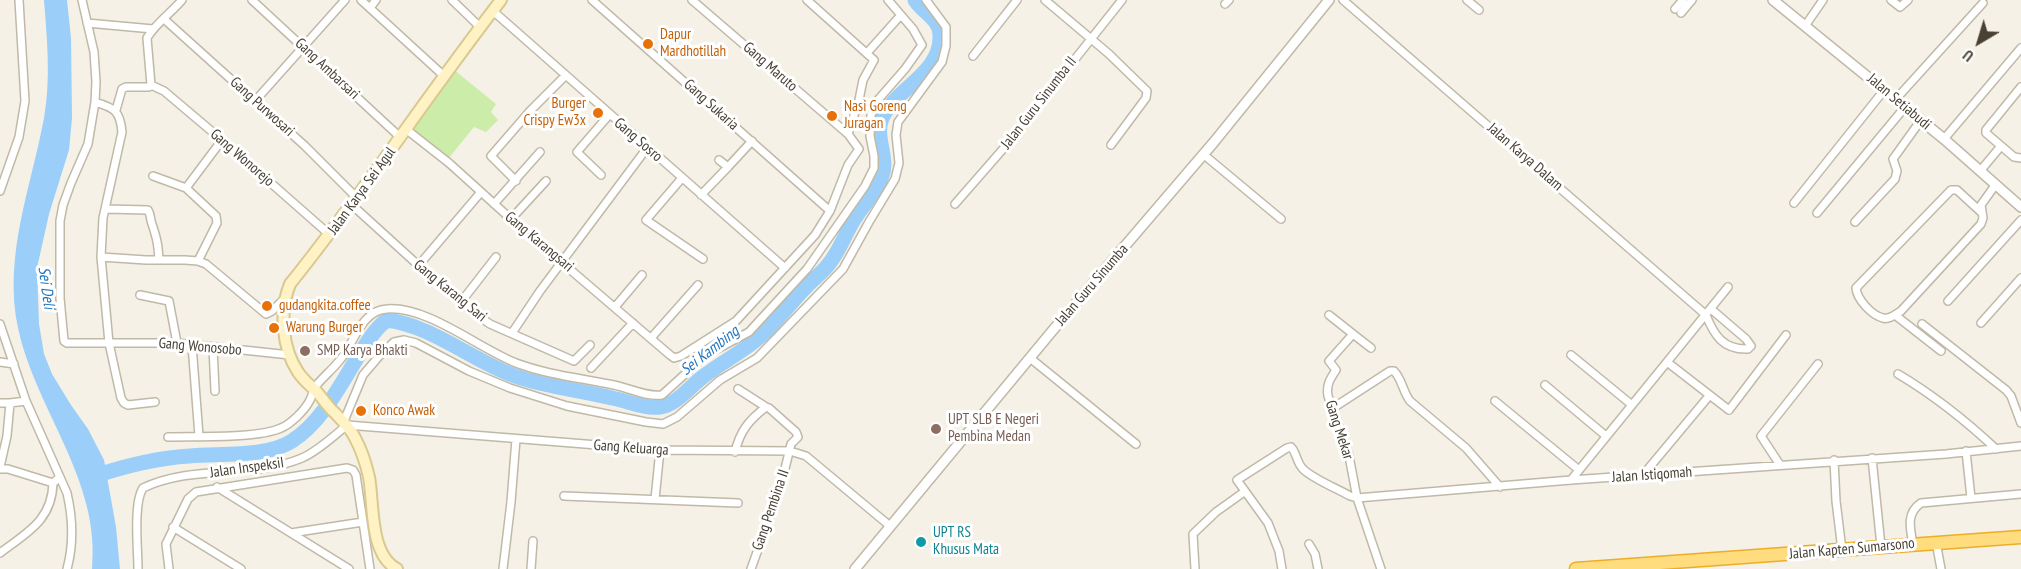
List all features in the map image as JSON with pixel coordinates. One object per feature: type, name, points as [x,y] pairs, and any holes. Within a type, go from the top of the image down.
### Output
[{"type":"highway","name":"Jalan Kapten Sumarsono","points":[[1576,569],[1679,565],[1881,546],[2021,537]]},
{"type":"main road","name":"Jalan Karya Sei Agul","points":[[397,569],[390,565],[384,557],[376,538],[369,477],[354,436],[298,373],[284,326],[285,299],[290,284],[330,235],[501,0]]},
{"type":"street","points":[[0,191],[2,175],[19,138],[25,101],[20,0]]},
{"type":"street","points":[[82,0],[94,52],[95,102],[116,110],[122,132],[102,218],[101,256],[109,343],[124,403],[128,405],[155,402]]},
{"type":"street","points":[[116,110],[122,89],[151,85],[147,38],[181,0]]},
{"type":"street","name":"Gang Ambarsari","points":[[252,0],[404,134]]},
{"type":"street","points":[[255,101],[345,0]]},
{"type":"street","points":[[361,0],[444,76]]},
{"type":"street","points":[[370,8],[376,0]]},
{"type":"street","points":[[452,0],[480,27]]},
{"type":"street","name":"Gang Sukaria","points":[[592,0],[830,211]]},
{"type":"street","name":"Gang Maruto","points":[[692,0],[848,134]]},
{"type":"street","points":[[785,268],[815,235],[830,211],[848,165],[859,149],[848,134],[863,80],[874,62],[867,53],[807,0]]},
{"type":"street","points":[[168,437],[238,435],[269,432],[286,426],[305,407],[315,390],[344,356],[356,333],[371,315],[380,310],[395,309],[430,319],[518,364],[568,378],[615,385],[655,396],[662,395],[706,356],[750,332],[807,269],[865,186],[874,168],[870,136],[871,116],[877,101],[922,45],[913,29],[888,0]]},
{"type":"street","points":[[342,420],[363,375],[394,342],[404,340],[416,343],[469,371],[510,388],[567,406],[663,424],[677,417],[720,380],[757,358],[843,269],[895,179],[899,163],[896,135],[898,122],[942,62],[946,46],[946,27],[926,0]]},
{"type":"street","points":[[973,56],[1017,0]]},
{"type":"street","points":[[1045,0],[1143,85],[1147,93],[1111,145]]},
{"type":"street","name":"Jalan Guru Sinumba II","points":[[955,204],[1010,141],[1122,0]]},
{"type":"street","name":"Jalan Guru Sinumba","points":[[855,569],[1329,0]]},
{"type":"street","name":"Jalan Karya Dalam","points":[[1343,0],[1708,312],[1722,319],[1746,339],[1751,346],[1746,350],[1731,347],[1716,337],[1713,332]]},
{"type":"street","points":[[1467,0],[1479,10]]},
{"type":"street","points":[[1683,0],[1678,11],[1692,0]]},
{"type":"street","name":"Jalan Setiabudi","points":[[1773,0],[1896,99],[2020,205]]},
{"type":"street","points":[[1804,26],[1823,0]]},
{"type":"street","points":[[1891,0],[1900,7],[1908,0]]},
{"type":"street","points":[[1896,99],[1983,3]]},
{"type":"street","name":"Gang Sosro","points":[[493,11],[785,268]]},
{"type":"street","points":[[867,53],[900,16]]},
{"type":"street","name":"Gang Purwosari","points":[[164,19],[305,146],[355,201]]},
{"type":"street","points":[[87,23],[153,29]]},
{"type":"street","points":[[1944,139],[2021,48]]},
{"type":"street","points":[[516,181],[491,156],[530,111],[565,76]]},
{"type":"street","name":"Gang Wonorejo","points":[[151,85],[164,91],[330,235]]},
{"type":"street","points":[[2021,87],[1986,128],[1986,133],[2001,146],[2014,157],[2021,158]]},
{"type":"street","points":[[1794,203],[1885,90]]},
{"type":"street","name":"Gang Wonosobo","points":[[95,102],[88,144],[70,183],[59,236],[60,298],[66,342],[177,343],[291,355]]},
{"type":"street","points":[[1817,213],[1905,107]]},
{"type":"street","points":[[601,175],[576,152],[609,115]]},
{"type":"street","points":[[1855,222],[1895,179],[1897,171],[1893,159],[1921,120]]},
{"type":"street","name":"Gang Karangsari","points":[[404,134],[449,163],[674,358],[729,326],[785,268]]},
{"type":"street","points":[[186,188],[222,140]]},
{"type":"street","points":[[701,195],[752,141]]},
{"type":"street","points":[[1981,170],[2001,146]]},
{"type":"street","points":[[512,333],[562,261],[647,148]]},
{"type":"street","points":[[494,204],[540,152]]},
{"type":"street","points":[[1203,154],[1281,219]]},
{"type":"street","points":[[719,160],[728,167]]},
{"type":"street","points":[[153,176],[186,188],[218,219],[198,261]]},
{"type":"street","points":[[682,178],[646,220],[703,259]]},
{"type":"street","points":[[511,219],[546,181]]},
{"type":"street","points":[[1982,213],[1957,190],[1952,190],[1857,288],[1857,296],[1873,312],[1883,318],[1901,311],[1981,224],[1982,213],[1981,205],[1996,184]]},
{"type":"street","points":[[418,265],[481,192]]},
{"type":"street","name":"Gang Karang Sari","points":[[355,201],[418,265],[490,324],[574,361],[590,345]]},
{"type":"street","points":[[105,209],[148,210],[150,221],[158,237],[159,260]]},
{"type":"street","points":[[1948,301],[2021,220]]},
{"type":"street","points":[[101,256],[198,261],[206,264],[266,314],[285,299]]},
{"type":"street","points":[[461,302],[496,257]]},
{"type":"street","points":[[615,307],[642,275]]},
{"type":"street","points":[[1980,323],[2021,278]]},
{"type":"street","points":[[651,338],[698,285]]},
{"type":"street","points":[[1571,480],[1728,287]]},
{"type":"street","points":[[140,295],[169,301],[177,343]]},
{"type":"street","points":[[1708,312],[1713,332]]},
{"type":"street","points":[[1329,315],[1371,348]]},
{"type":"street","points":[[1894,315],[1941,351]]},
{"type":"street","points":[[1713,332],[1722,319]]},
{"type":"street","points":[[591,368],[633,323]]},
{"type":"street","points":[[0,324],[26,401],[66,493],[72,520],[72,547],[68,569]]},
{"type":"street","points":[[1922,324],[2006,390],[2011,396],[2021,423]]},
{"type":"street","name":"Gang Mekar","points":[[1353,334],[1329,361],[1336,370],[1327,388],[1349,456],[1357,498]]},
{"type":"street","points":[[1667,362],[1726,409],[1731,409],[1786,335]]},
{"type":"street","points":[[192,345],[199,436]]},
{"type":"street","points":[[213,347],[214,391]]},
{"type":"street","points":[[1571,356],[1632,405]]},
{"type":"street","points":[[1030,358],[1136,444]]},
{"type":"street","points":[[0,362],[14,364]]},
{"type":"street","points":[[1780,465],[1761,436],[1818,364]]},
{"type":"street","points":[[1333,408],[1390,371],[1394,371],[1410,401],[1466,448],[1500,486]]},
{"type":"street","points":[[1898,374],[1927,391],[1960,416],[1996,449]]},
{"type":"street","points":[[1545,385],[1606,436]]},
{"type":"street","points":[[735,452],[739,437],[753,417],[766,408],[738,389]]},
{"type":"street","points":[[1643,475],[1709,396]]},
{"type":"street","points":[[1495,400],[1579,470]]},
{"type":"street","points":[[0,403],[26,401]]},
{"type":"street","points":[[10,403],[7,436],[0,468],[53,483]]},
{"type":"street","name":"Gang Pembina II","points":[[751,569],[781,485],[791,444],[798,437],[796,432],[769,408],[766,408]]},
{"type":"street","name":"Gang Keluarga","points":[[342,420],[388,427],[660,450],[790,451],[806,456],[890,526]]},
{"type":"street","name":"Jalan InspeksiI","points":[[138,569],[137,535],[140,492],[143,488],[151,484],[208,473],[282,465],[305,457],[333,437],[342,420]]},
{"type":"street","points":[[503,569],[516,439]]},
{"type":"street","name":"Jalan Istiqomah","points":[[1357,498],[2021,446]]},
{"type":"street","points":[[1282,569],[1273,533],[1261,512],[1237,482],[1237,478],[1292,447],[1303,470],[1357,498],[1381,569]]},
{"type":"street","points":[[655,499],[660,450]]},
{"type":"street","points":[[1965,451],[1971,498]]},
{"type":"street","points":[[1872,458],[1881,546]]},
{"type":"street","points":[[1834,460],[1842,550]]},
{"type":"street","points":[[169,569],[166,544],[188,499],[196,492],[347,468],[353,470],[356,475],[370,569]]},
{"type":"street","points":[[0,553],[29,534],[36,526],[52,496],[53,483],[60,477]]},
{"type":"street","points":[[217,487],[349,569]]},
{"type":"street","points":[[1195,569],[1193,534],[1216,512],[1244,492]]},
{"type":"street","points":[[1913,544],[1910,518],[1917,505],[1928,501],[2021,494]]},
{"type":"street","points":[[564,496],[738,503]]},
{"type":"street","points":[[291,533],[363,522]]},
{"type":"street","points":[[173,527],[241,569]]},
{"type":"street","points":[[531,569],[533,541]]},
{"type":"street","points":[[1936,542],[1941,569]]},
{"type":"street","points":[[1309,544],[1315,554],[1318,569]]},
{"type":"green space","points":[[453,69],[496,104],[491,112],[498,120],[486,132],[474,127],[448,159],[410,130]]},
{"type":"water","points":[[44,0],[67,0],[71,38],[72,118],[69,150],[49,214],[37,268],[39,324],[44,354],[52,374],[88,429],[104,460],[116,527],[120,569],[92,569],[92,536],[87,505],[65,446],[27,359],[18,328],[14,301],[16,248],[20,222],[39,144],[46,103],[48,59]]},
{"type":"waterway","name":"Sei Kambing","points":[[95,476],[129,466],[177,457],[242,454],[269,450],[292,441],[303,433],[321,413],[371,336],[387,320],[420,329],[499,369],[527,380],[648,407],[660,407],[672,403],[704,376],[750,345],[769,328],[832,260],[851,224],[877,187],[884,169],[880,132],[882,118],[897,98],[926,70],[934,60],[939,48],[939,29],[934,20],[915,0]]},
{"type":"place","name":"Dapur Mardhotillah","points":[[648,44]]},
{"type":"place","name":"Burger Crispy Ew3x","points":[[598,113]]},
{"type":"place","name":"Nasi Goreng Juragan","points":[[832,116]]},
{"type":"place","name":"gudangkita.coffee","points":[[267,306]]},
{"type":"place","name":"Warung Burger","points":[[274,328]]},
{"type":"place","name":"SMP Karya Bhakti","points":[[305,351]]},
{"type":"place","name":"Konco Awak","points":[[361,411]]},
{"type":"place","name":"UPT SLB E Negeri Pembina Medan","points":[[936,429]]},
{"type":"place","name":"UPT RS Khusus Mata","points":[[921,542]]},
{"type":"water label","name":"Sei Deli","points":[[46,288]]}]
